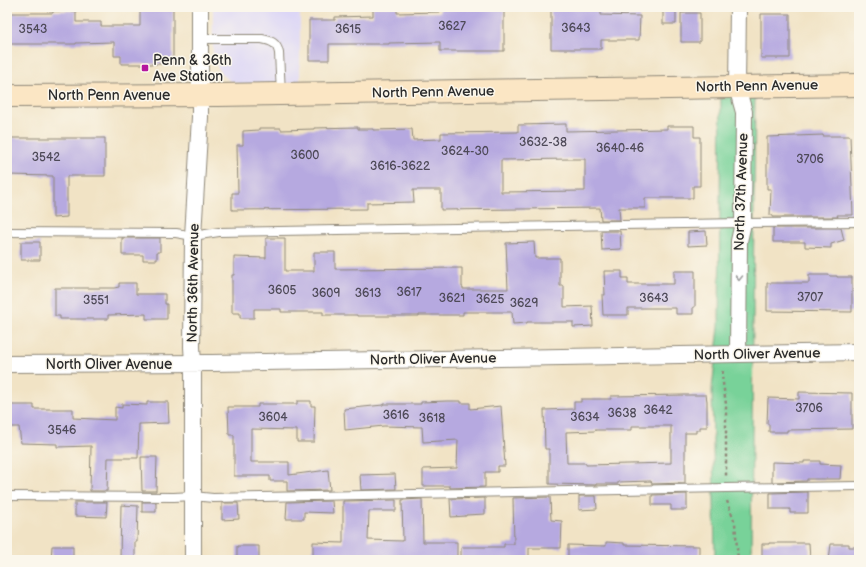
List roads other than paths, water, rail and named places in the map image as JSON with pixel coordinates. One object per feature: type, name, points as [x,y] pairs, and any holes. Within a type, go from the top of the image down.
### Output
[{"type":"main road","name":"North Penn Avenue","points":[[7,96],[281,94],[859,85]]},
{"type":"street","name":"North 36th Avenue","points":[[193,560],[193,236],[200,95],[200,7]]},
{"type":"street","name":"North 37th Avenue","points":[[732,354],[739,241],[743,223],[744,112],[737,87],[738,7]]},
{"type":"street","name":"North Oliver Avenue","points":[[7,364],[193,363],[859,352]]},
{"type":"lane","points":[[200,39],[270,40],[278,47],[281,94]]},
{"type":"lane","points":[[7,232],[176,233],[193,236],[219,232],[859,222]]},
{"type":"lane","points":[[7,496],[193,496],[213,498],[859,486]]},
{"type":"place","name":"Penn & 36th Ave Station","points":[[145,68]]}]
